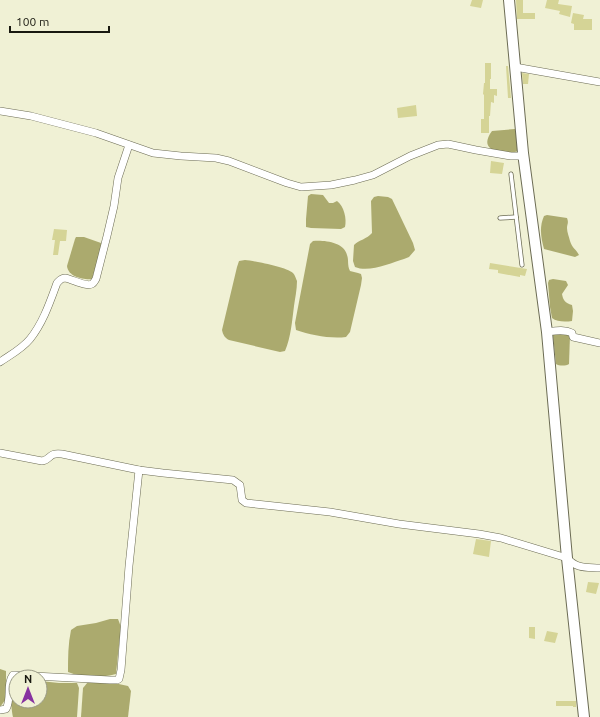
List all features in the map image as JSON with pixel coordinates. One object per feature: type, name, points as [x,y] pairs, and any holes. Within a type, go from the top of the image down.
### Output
[{"type":"main road","points":[[509,0],[523,153],[547,332],[567,558],[584,717]]},
{"type":"street","points":[[515,67],[600,82]]},
{"type":"street","points":[[0,111],[31,116],[96,133],[153,152],[229,161],[301,187],[330,185],[373,175],[410,156],[438,145],[448,144],[511,156],[519,156],[523,153]]},
{"type":"street","points":[[0,362],[22,347],[29,340],[45,314],[57,283],[62,278],[90,285],[96,279],[108,236],[118,178],[129,145]]},
{"type":"street","points":[[547,332],[568,332],[572,333],[573,337],[600,343]]},
{"type":"street","points":[[0,453],[42,461],[47,460],[50,456],[56,453],[139,470],[233,480],[240,485],[242,500],[246,503],[330,512],[399,524],[501,538],[567,558],[571,563],[578,566],[600,568]]},
{"type":"street","points":[[0,710],[7,708],[9,702],[10,680],[15,674],[110,680],[119,679],[139,470]]},
{"type":"lane","points":[[511,174],[522,265]]},
{"type":"lane","points":[[500,218],[516,217]]},
{"type":"shaded area","points":[[515,129],[518,133],[518,151],[505,153],[495,151],[489,147],[487,142],[492,131]]},
{"type":"shaded area","points":[[311,194],[323,195],[329,203],[337,201],[344,213],[346,220],[345,227],[341,229],[306,227],[308,196]]},
{"type":"shaded area","points":[[378,196],[392,199],[415,250],[409,257],[393,263],[380,267],[361,269],[355,267],[353,261],[354,245],[372,233],[371,201],[374,197]]},
{"type":"shaded area","points":[[547,215],[567,218],[567,230],[570,241],[579,255],[575,257],[544,249],[541,237],[541,228],[542,220],[544,216]]},
{"type":"shaded area","points":[[76,237],[84,237],[101,243],[102,245],[92,279],[77,277],[68,270],[67,266]]},
{"type":"shaded area","points":[[313,241],[333,243],[342,247],[347,255],[350,271],[361,274],[361,285],[350,332],[346,337],[321,336],[296,330],[295,323],[310,244]]},
{"type":"shaded area","points":[[245,260],[263,263],[289,271],[293,273],[297,281],[292,323],[289,340],[285,351],[280,352],[229,340],[223,333],[222,330],[237,267],[239,261]]},
{"type":"shaded area","points":[[553,279],[566,281],[568,285],[562,294],[565,301],[572,305],[572,321],[567,322],[552,318],[548,283],[549,280]]},
{"type":"shaded area","points":[[554,332],[570,335],[568,365],[556,364]]},
{"type":"shaded area","points":[[110,619],[118,619],[121,627],[116,674],[92,677],[68,672],[71,630],[77,626]]},
{"type":"shaded area","points":[[0,669],[6,671],[6,699],[0,707]]},
{"type":"shaded area","points":[[48,682],[77,683],[79,688],[77,717],[13,717],[12,709],[48,709]]},
{"type":"shaded area","points":[[88,682],[114,683],[128,686],[131,691],[128,717],[81,717],[83,688]]},
{"type":"building","points":[[472,0],[483,0],[481,8],[470,6]]},
{"type":"building","points":[[516,0],[523,0],[523,13],[535,13],[535,19],[517,19]]},
{"type":"building","points":[[547,0],[559,0],[558,4],[572,6],[570,17],[559,14],[560,11],[545,8]]},
{"type":"building","points":[[573,13],[584,15],[583,19],[592,19],[592,30],[574,30],[574,24],[571,23]]},
{"type":"building","points":[[485,63],[491,63],[490,89],[497,89],[497,96],[494,95],[494,103],[491,102],[489,133],[481,133],[481,119],[484,119],[483,94],[485,83]]},
{"type":"building","points":[[506,66],[508,66],[511,98],[508,98]]},
{"type":"building","points":[[522,73],[529,74],[528,84],[523,84]]},
{"type":"building","points":[[416,105],[417,116],[398,118],[397,108]]},
{"type":"building","points":[[491,161],[504,163],[502,174],[490,173]]},
{"type":"building","points":[[54,229],[67,230],[66,241],[60,241],[58,255],[53,255],[55,240],[52,240]]},
{"type":"building","points":[[490,263],[527,269],[525,276],[520,275],[520,277],[498,273],[498,270],[489,269]]},
{"type":"building","points":[[476,539],[491,541],[489,557],[473,554]]},
{"type":"building","points":[[588,582],[599,583],[596,594],[586,592]]},
{"type":"building","points":[[529,627],[535,627],[535,639],[529,638]]},
{"type":"building","points":[[547,631],[558,633],[555,643],[544,641]]},
{"type":"building","points":[[556,701],[576,701],[576,707],[556,706]]}]
